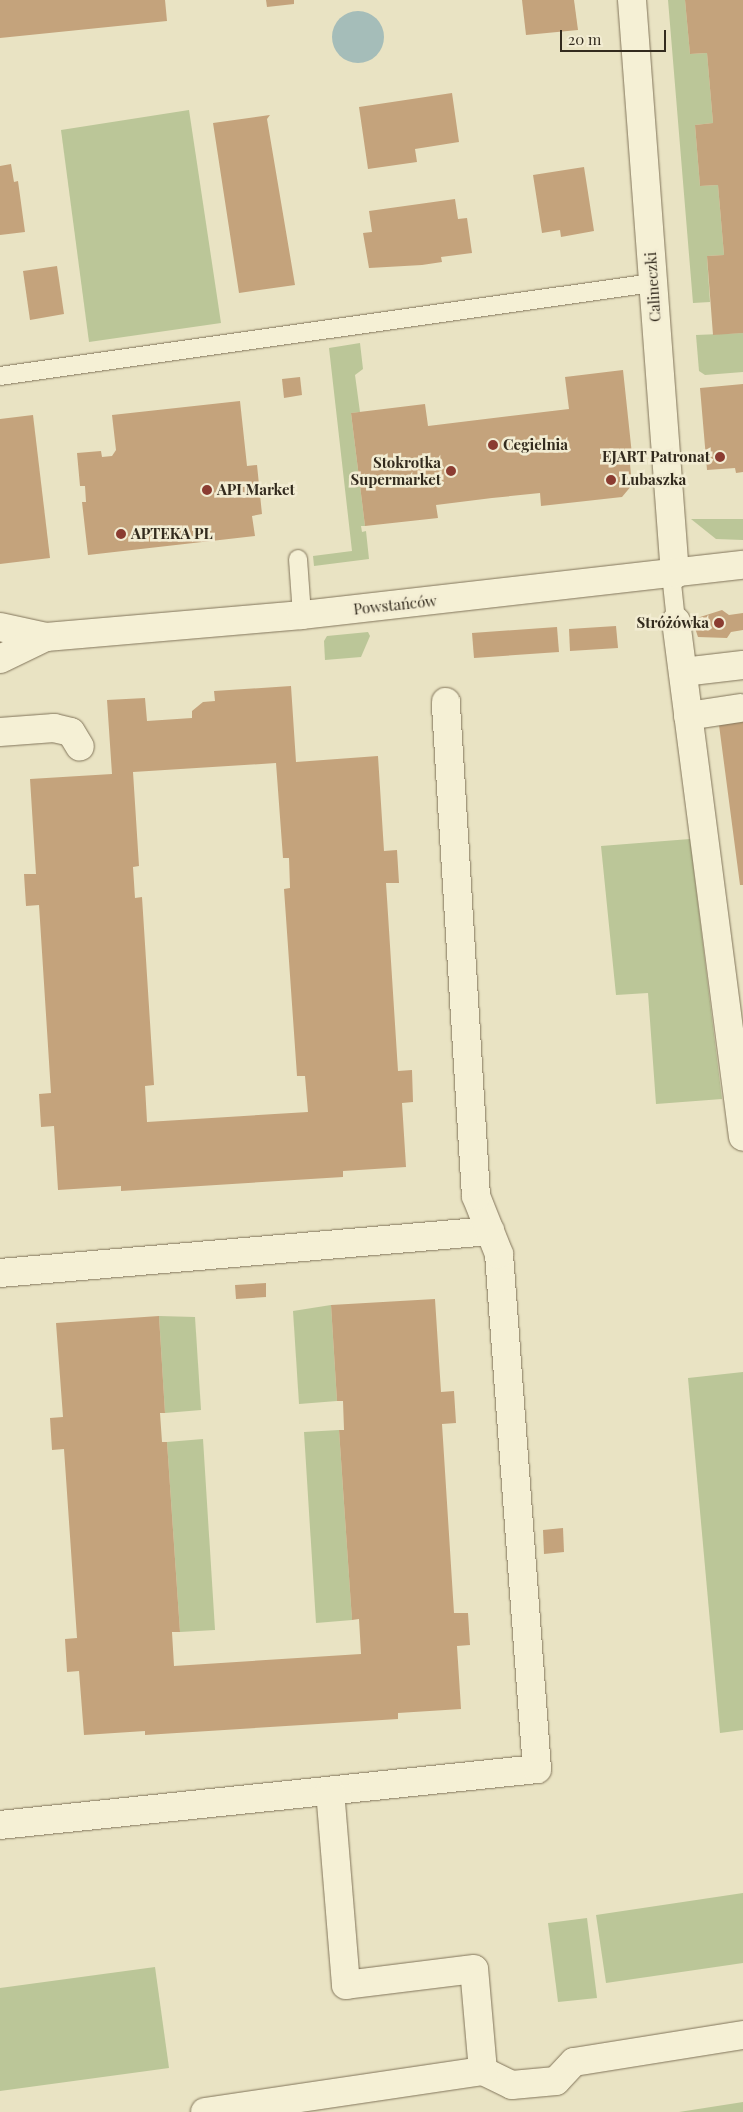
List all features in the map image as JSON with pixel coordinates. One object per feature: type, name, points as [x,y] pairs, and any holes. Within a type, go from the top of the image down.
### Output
[{"type":"street","name":"Calineczki","points":[[632,0],[673,574]]},
{"type":"street","name":"Powstańców","points":[[0,627],[46,637],[302,615],[743,566]]},
{"type":"street","points":[[676,621],[688,716],[735,1013],[743,1138]]},
{"type":"street","name":"Powstańców","points":[[0,659],[46,637]]},
{"type":"street","points":[[682,672],[743,665]]},
{"type":"street","points":[[0,1825],[537,1770],[499,1254],[476,1196],[446,702]]},
{"type":"street","points":[[688,716],[740,708]]},
{"type":"street","points":[[0,732],[54,728],[71,732],[80,747]]},
{"type":"street","points":[[0,1273],[490,1231]]},
{"type":"street","points":[[330,1792],[346,1985],[474,1969],[483,2071]]},
{"type":"street","points":[[205,2112],[483,2071],[512,2085],[556,2081],[574,2062],[743,2035]]},
{"type":"lane","points":[[0,376],[652,283]]},
{"type":"lane","points":[[298,558],[302,615]]},
{"type":"lane","points":[[673,574],[676,621]]},
{"type":"green space","points":[[668,0],[685,0],[690,54],[707,53],[713,123],[695,125],[700,186],[718,185],[724,255],[707,256],[710,302],[693,303]]},
{"type":"green space","points":[[189,110],[221,323],[89,342],[61,130]]},
{"type":"green space","points":[[743,333],[743,372],[705,375],[699,371],[696,335]]},
{"type":"green space","points":[[360,343],[363,369],[355,375],[360,412],[351,413],[365,526],[361,526],[362,532],[366,531],[369,559],[314,566],[313,556],[352,551],[329,348]]},
{"type":"green space","points":[[691,519],[743,519],[743,540],[716,539]]},
{"type":"green space","points":[[368,632],[370,636],[361,657],[325,660],[324,641],[327,636]]},
{"type":"green space","points":[[690,839],[722,1099],[656,1104],[648,993],[616,995],[601,846]]},
{"type":"green space","points":[[331,1305],[337,1401],[299,1404],[293,1311]]},
{"type":"green space","points":[[159,1316],[195,1317],[201,1410],[165,1413]]},
{"type":"green space","points":[[743,1372],[743,1730],[720,1733],[688,1378]]},
{"type":"green space","points":[[339,1430],[352,1620],[316,1623],[304,1432]]},
{"type":"green space","points":[[203,1439],[215,1630],[180,1632],[167,1442]]},
{"type":"green space","points":[[743,1893],[743,1963],[606,1983],[596,1915]]},
{"type":"green space","points":[[587,1918],[597,1998],[558,2002],[548,1923]]},
{"type":"green space","points":[[155,1967],[169,2068],[0,2091],[0,1988]]},
{"type":"green space","points":[[743,2102],[743,2112],[679,2112]]},
{"type":"water","points":[[358,11],[368,13],[376,19],[382,27],[384,37],[382,47],[376,55],[368,61],[358,63],[348,61],[340,55],[334,47],[332,37],[334,27],[340,19],[348,13]]},
{"type":"building","points":[[0,0],[165,0],[167,21],[0,38]]},
{"type":"building","points":[[266,0],[294,0],[294,4],[267,7]]},
{"type":"building","points":[[522,0],[574,0],[578,30],[526,35]]},
{"type":"building","points":[[685,0],[743,0],[743,333],[713,335],[707,256],[724,255],[718,185],[700,186],[695,125],[713,123],[707,53],[690,54]]},
{"type":"building","points":[[452,93],[459,142],[415,149],[417,162],[368,169],[359,107]]},
{"type":"building","points":[[270,115],[267,119],[295,285],[239,293],[213,123]]},
{"type":"building","points":[[11,164],[14,182],[18,181],[25,232],[0,235],[0,166]]},
{"type":"building","points":[[584,167],[594,231],[561,237],[560,230],[542,233],[533,175]]},
{"type":"building","points":[[455,199],[458,219],[467,218],[472,253],[441,257],[442,262],[422,265],[369,268],[363,233],[372,232],[369,211]]},
{"type":"building","points":[[57,266],[64,314],[30,320],[23,271]]},
{"type":"building","name":"Cegielnia","points":[[623,370],[633,464],[630,464],[632,485],[622,497],[541,506],[540,493],[492,498],[436,505],[438,518],[365,526],[351,413],[425,404],[428,426],[569,409],[565,377]]},
{"type":"building","points":[[300,377],[302,395],[284,398],[282,379]]},
{"type":"building","points":[[743,384],[743,472],[736,473],[735,468],[707,470],[700,388]]},
{"type":"building","name":"API Market","points":[[240,401],[247,466],[257,465],[262,514],[252,516],[255,536],[88,555],[82,502],[86,502],[85,486],[80,486],[77,453],[101,451],[102,457],[112,456],[116,450],[112,415]]},
{"type":"building","points":[[33,415],[50,558],[0,564],[0,419]]},
{"type":"building","name":"Stróżówka","points":[[722,610],[729,615],[743,613],[743,630],[731,632],[727,638],[698,637],[694,625],[697,618]]},
{"type":"building","points":[[616,626],[618,648],[570,651],[569,629]]},
{"type":"building","points":[[557,627],[559,652],[474,658],[472,633]]},
{"type":"building","points":[[291,686],[296,762],[378,756],[384,851],[397,850],[399,883],[386,883],[398,1071],[412,1070],[413,1102],[402,1103],[406,1167],[343,1171],[343,1177],[121,1191],[121,1186],[58,1190],[54,1126],[41,1127],[39,1094],[51,1093],[39,905],[26,906],[24,874],[36,874],[30,779],[112,774],[107,700],[145,698],[147,721],[192,718],[192,711],[203,702],[215,701],[214,691]],"holes":[[[276,763],[283,858],[289,858],[290,888],[284,889],[297,1076],[305,1076],[308,1112],[147,1122],[145,1086],[154,1085],[142,897],[135,898],[133,867],[139,866],[133,772]]]},
{"type":"building","points":[[738,696],[743,696],[743,885],[740,885],[719,725],[742,722]]},
{"type":"building","points":[[266,1283],[266,1297],[236,1299],[235,1285]]},
{"type":"building","points":[[435,1299],[441,1392],[454,1391],[456,1423],[442,1424],[454,1613],[468,1613],[470,1645],[457,1646],[461,1709],[398,1713],[398,1719],[145,1735],[145,1731],[84,1735],[79,1671],[67,1672],[65,1639],[77,1638],[64,1449],[52,1450],[50,1418],[63,1417],[56,1323],[159,1316],[165,1413],[160,1413],[162,1442],[167,1442],[180,1632],[172,1632],[174,1666],[361,1654],[359,1619],[352,1620],[339,1430],[344,1430],[343,1401],[337,1401],[331,1305]]},
{"type":"building","points":[[563,1528],[564,1552],[544,1554],[543,1530]]},
{"type":"place","name":"Cegielnia","points":[[493,445]]},
{"type":"place","name":"EJART Patronat","points":[[720,457]]},
{"type":"place","name":"Stokrotka Supermarket","points":[[451,471]]},
{"type":"place","name":"Lubaszka","points":[[611,480]]},
{"type":"place","name":"API Market","points":[[207,490]]},
{"type":"place","name":"APTEKA PL","points":[[121,534]]},
{"type":"place","name":"Stróżówka","points":[[719,623]]}]
